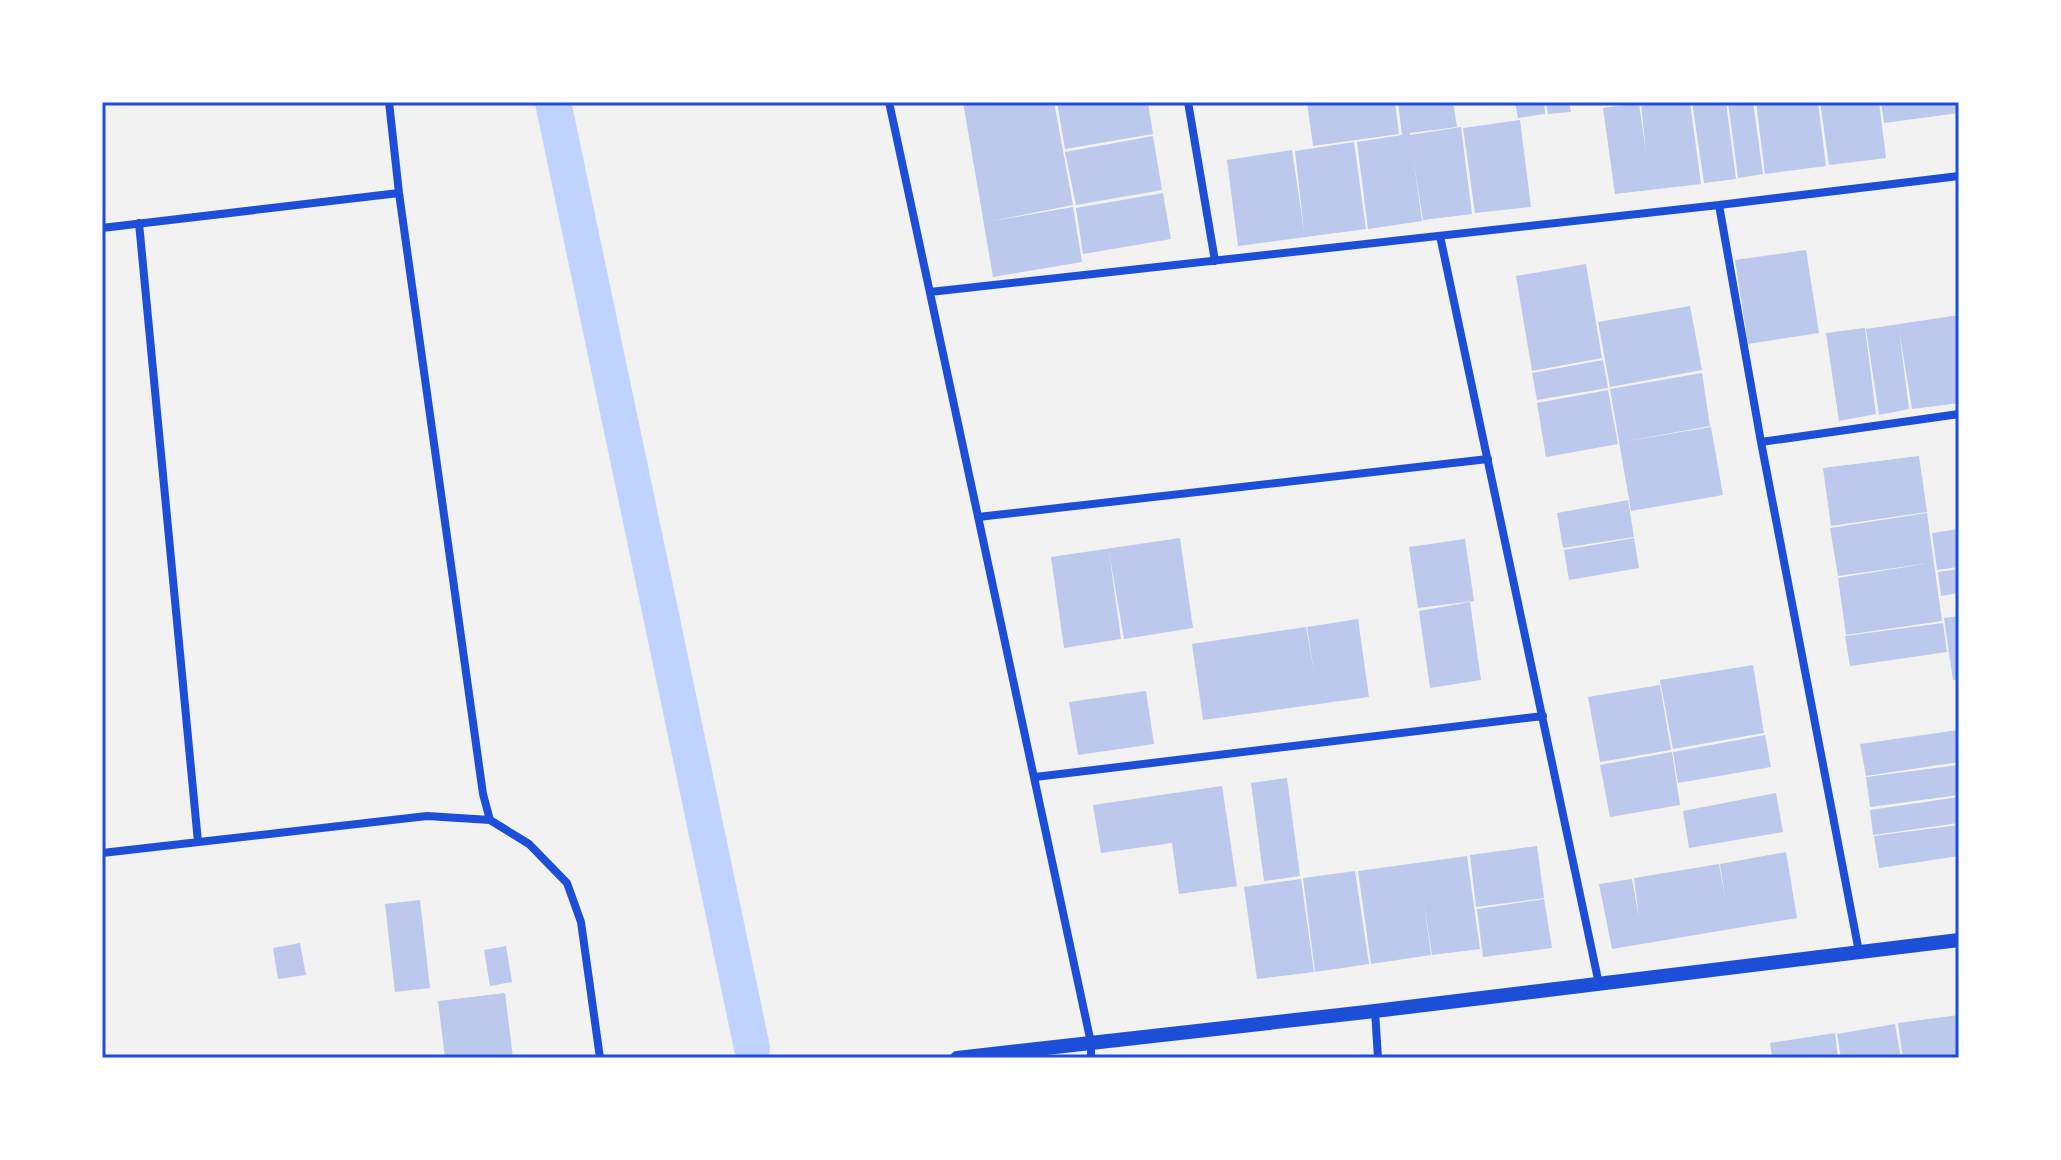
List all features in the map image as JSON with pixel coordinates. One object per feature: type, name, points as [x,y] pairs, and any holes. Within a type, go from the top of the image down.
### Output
[{"type":"street","points":[[389,102],[483,794],[490,820]]},
{"type":"street","points":[[889,102],[1091,1050]]},
{"type":"street","points":[[1188,102],[1215,261]]},
{"type":"street","points":[[930,292],[1959,176]]},
{"type":"street","points":[[102,228],[399,193]]},
{"type":"street","points":[[1719,205],[1859,952]]},
{"type":"street","points":[[139,223],[198,842]]},
{"type":"street","points":[[1440,236],[1599,984]]},
{"type":"street","points":[[1761,442],[1959,414]]},
{"type":"street","points":[[978,517],[1488,459]]},
{"type":"street","points":[[1035,777],[1543,716]]},
{"type":"street","points":[[102,853],[427,816],[490,820],[529,844],[567,883],[581,922],[600,1058]]},
{"type":"street","points":[[957,1058],[1091,1050],[1375,1011],[1959,940]]},
{"type":"street","points":[[1375,1011],[1378,1058]]},
{"type":"building","points":[[963,102],[1054,102],[1073,205],[987,222],[1073,207],[1082,262],[993,277]]},
{"type":"building","points":[[1057,102],[1148,102],[1153,134],[1065,149]]},
{"type":"building","points":[[1307,102],[1395,102],[1399,134],[1313,146]]},
{"type":"building","points":[[1398,102],[1453,102],[1457,127],[1410,135],[1461,127],[1472,214],[1423,220],[1413,157],[1422,221],[1368,229],[1357,142],[1402,135]]},
{"type":"building","points":[[1515,102],[1544,102],[1545,114],[1518,118]]},
{"type":"building","points":[[1546,102],[1569,102],[1571,112],[1548,114]]},
{"type":"building","points":[[1690,102],[1701,184],[1615,194],[1603,108],[1639,103],[1646,153],[1641,103]]},
{"type":"building","points":[[1692,102],[1726,102],[1736,179],[1704,183]]},
{"type":"building","points":[[1728,102],[1753,102],[1763,174],[1738,178]]},
{"type":"building","points":[[1756,102],[1818,102],[1826,166],[1765,174]]},
{"type":"building","points":[[1820,102],[1879,102],[1886,158],[1829,165]]},
{"type":"building","points":[[1881,102],[1959,102],[1959,113],[1884,123]]},
{"type":"building","points":[[1520,120],[1531,207],[1475,213],[1463,128]]},
{"type":"building","points":[[1153,136],[1162,190],[1076,205],[1065,152]]},
{"type":"building","points":[[1354,142],[1366,229],[1238,246],[1227,160],[1292,150],[1304,231],[1295,151]]},
{"type":"building","points":[[1163,193],[1171,239],[1083,254],[1076,208]]},
{"type":"building","points":[[1806,250],[1819,333],[1748,344],[1735,260]]},
{"type":"building","points":[[1586,264],[1602,358],[1532,371],[1516,276]]},
{"type":"building","points":[[1690,306],[1702,370],[1610,387],[1598,322]]},
{"type":"building","points":[[1959,315],[1959,403],[1912,409],[1899,330],[1909,409],[1879,415],[1866,329]]},
{"type":"building","points":[[1865,328],[1876,414],[1839,421],[1826,333]]},
{"type":"building","points":[[1603,360],[1608,388],[1537,400],[1532,373]]},
{"type":"building","points":[[1702,373],[1710,426],[1622,442],[1711,427],[1723,495],[1631,511],[1610,389]]},
{"type":"building","points":[[1608,390],[1618,444],[1546,457],[1537,403]]},
{"type":"building","points":[[1919,456],[1927,512],[1831,526],[1823,468]]},
{"type":"building","points":[[1628,500],[1634,537],[1563,548],[1557,513]]},
{"type":"building","points":[[1927,513],[1942,621],[1846,635],[1838,578],[1930,563],[1838,576],[1830,528]]},
{"type":"building","points":[[1959,529],[1959,567],[1937,570],[1932,533]]},
{"type":"building","points":[[1180,538],[1193,628],[1124,639],[1109,552],[1121,639],[1064,648],[1051,557]]},
{"type":"building","points":[[1634,538],[1639,568],[1569,580],[1564,550]]},
{"type":"building","points":[[1465,539],[1474,601],[1418,608],[1409,547]]},
{"type":"building","points":[[1959,569],[1959,593],[1941,596],[1938,572]]},
{"type":"building","points":[[1470,602],[1481,680],[1430,688],[1419,611]]},
{"type":"building","points":[[1959,616],[1959,679],[1953,680],[1944,618]]},
{"type":"building","points":[[1358,619],[1369,697],[1203,720],[1192,644],[1306,627],[1314,672],[1307,627]]},
{"type":"building","points":[[1943,623],[1947,652],[1850,666],[1845,636]]},
{"type":"building","points":[[1753,665],[1764,733],[1673,749],[1660,680]]},
{"type":"building","points":[[1660,685],[1671,750],[1600,762],[1588,697]]},
{"type":"building","points":[[1146,691],[1154,744],[1078,755],[1069,702]]},
{"type":"building","points":[[1958,730],[1959,762],[1866,776],[1860,744]]},
{"type":"building","points":[[1765,735],[1771,767],[1678,783],[1673,752]]},
{"type":"building","points":[[1672,752],[1680,805],[1610,817],[1600,765]]},
{"type":"building","points":[[1959,765],[1959,795],[1870,807],[1866,777]]},
{"type":"building","points":[[1287,778],[1300,876],[1264,881],[1251,783]]},
{"type":"building","points":[[1222,786],[1237,886],[1179,894],[1172,843],[1101,853],[1093,805]]},
{"type":"building","points":[[1776,793],[1783,832],[1689,848],[1683,811]]},
{"type":"building","points":[[1959,797],[1959,823],[1873,835],[1870,810]]},
{"type":"building","points":[[1959,825],[1959,856],[1879,868],[1874,836]]},
{"type":"building","points":[[1537,846],[1544,898],[1476,907],[1470,855]]},
{"type":"building","points":[[1786,852],[1797,918],[1612,949],[1599,884],[1632,879],[1639,918],[1634,878],[1719,864],[1726,903],[1720,864]]},
{"type":"building","points":[[1467,856],[1480,949],[1432,955],[1424,903],[1431,955],[1371,964],[1358,871]]},
{"type":"building","points":[[1355,871],[1369,964],[1315,972],[1303,878]]},
{"type":"building","points":[[1301,879],[1314,972],[1257,979],[1244,887]]},
{"type":"building","points":[[1544,899],[1552,948],[1483,957],[1477,909]]},
{"type":"building","points":[[420,900],[430,988],[395,992],[385,904]]},
{"type":"building","points":[[300,943],[306,975],[278,979],[273,948]]},
{"type":"building","points":[[506,946],[512,982],[490,986],[484,950]]},
{"type":"building","points":[[505,993],[513,1058],[445,1058],[438,1001]]},
{"type":"building","points":[[1959,1015],[1959,1058],[1903,1058],[1898,1023]]},
{"type":"building","points":[[1895,1024],[1901,1058],[1841,1058],[1837,1034]]},
{"type":"building","points":[[1835,1033],[1838,1058],[1772,1058],[1770,1043]]},
{"type":"waterway","points":[[553,102],[752,1048]]}]
